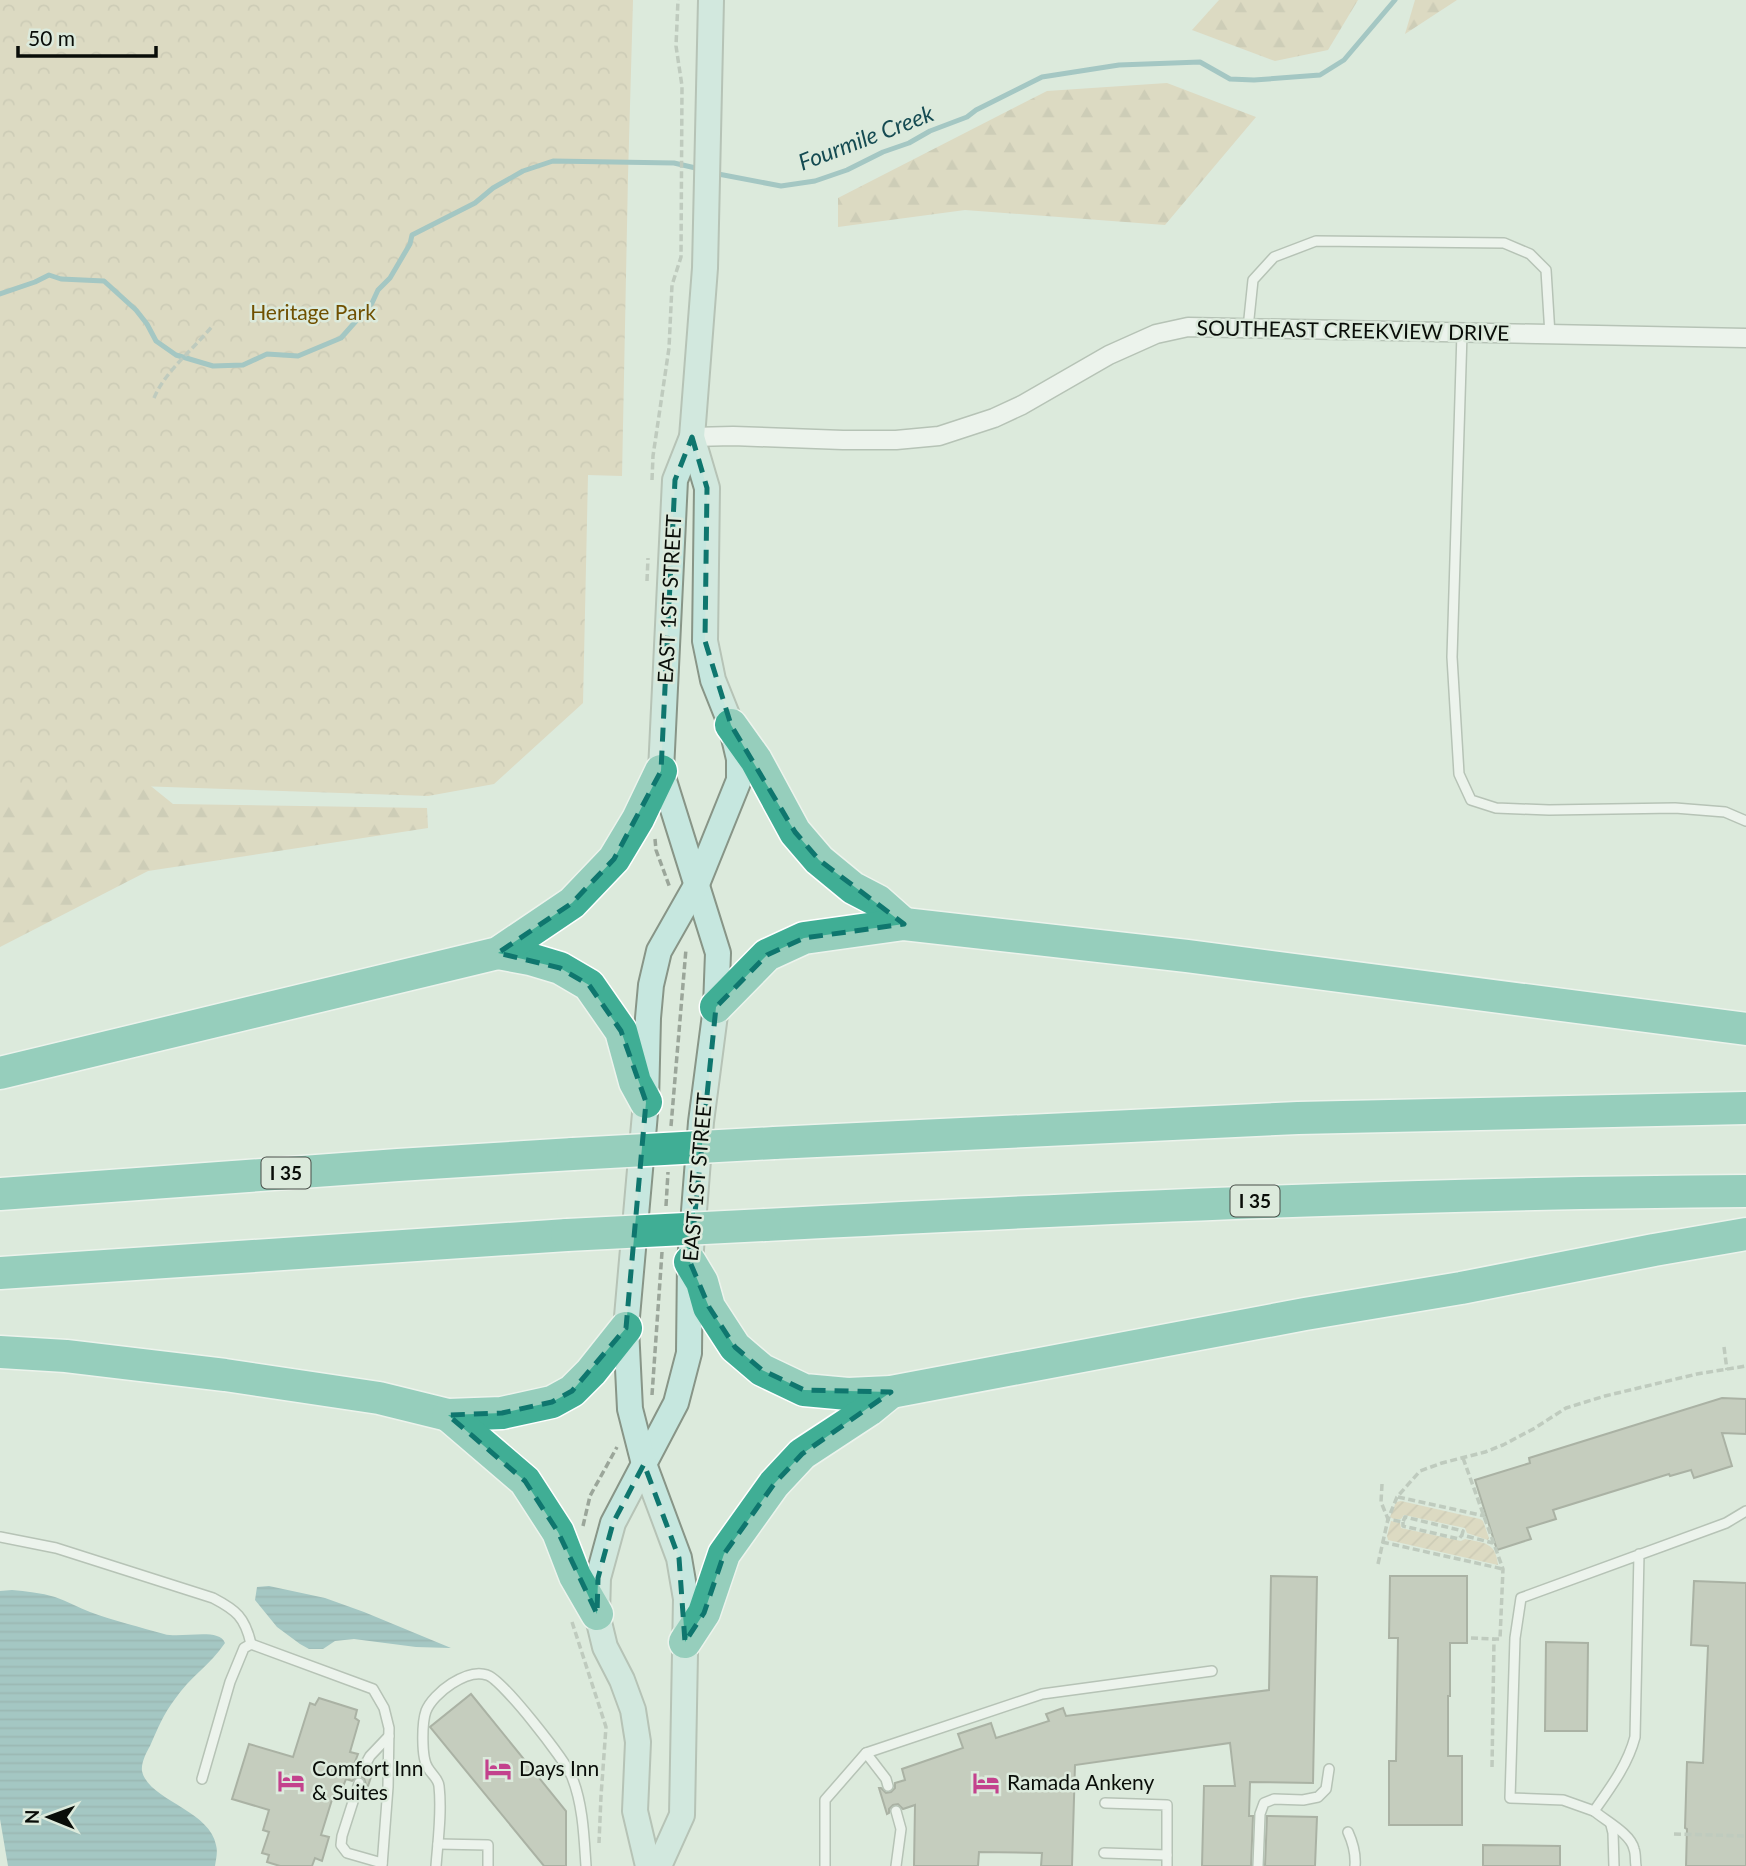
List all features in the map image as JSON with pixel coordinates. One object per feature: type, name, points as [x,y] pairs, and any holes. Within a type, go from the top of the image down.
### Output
[{"type":"highway","points":[[731,725],[755,760],[795,832],[819,860],[853,888],[878,901],[904,925]]},
{"type":"highway","points":[[0,1073],[498,953],[572,903],[614,859],[638,819],[661,771]]},
{"type":"highway","points":[[716,1007],[767,955],[804,938],[904,925],[1187,956],[1746,1029]]},
{"type":"highway","points":[[498,953],[560,968],[589,985],[621,1031],[635,1082],[646,1102]]},
{"type":"highway","name":"I 35","points":[[0,1195],[398,1165],[774,1143],[1297,1118],[1746,1108]]},
{"type":"highway","name":"I 35","points":[[0,1273],[567,1236],[1073,1209],[1349,1198],[1624,1191],[1746,1191]]},
{"type":"highway","points":[[690,1262],[702,1282],[709,1307],[735,1347],[762,1370],[804,1390],[848,1394],[891,1392],[1746,1234]]},
{"type":"highway","points":[[0,1352],[66,1356],[225,1375],[379,1398],[449,1415],[502,1413],[552,1402],[572,1391],[626,1328]]},
{"type":"highway","points":[[685,1643],[704,1613],[724,1554],[774,1484],[802,1454],[869,1410],[891,1392]]},
{"type":"highway","points":[[449,1415],[525,1481],[558,1532],[575,1576],[597,1614]]},
{"type":"main road","name":"EAST 1ST STREET","points":[[648,1866],[635,1811],[638,1742],[633,1710],[605,1647],[597,1614],[598,1578],[613,1523],[676,1403],[689,1353],[690,1262],[701,1122],[716,1007],[718,953],[661,771],[675,480],[692,437],[705,268],[711,0]]},
{"type":"main road","name":"EAST 1ST STREET","points":[[659,1866],[681,1815],[686,1599],[679,1558],[644,1464],[630,1409],[626,1328],[646,1102],[648,1018],[651,985],[659,951],[698,884],[739,780],[739,759],[731,725],[713,680],[705,641],[707,488],[692,437]]},
{"type":"street","name":"SOUTHEAST CREEKVIEW DRIVE","points":[[692,437],[897,440],[939,436],[994,418],[1022,405],[1110,355],[1156,334],[1188,327],[1746,338]]},
{"type":"lane","points":[[1248,328],[1253,280],[1274,257],[1316,241],[1504,243],[1530,254],[1546,270],[1550,335]]},
{"type":"lane","points":[[1462,333],[1452,657],[1459,774],[1471,800],[1496,808],[1675,808],[1725,812],[1746,821]]},
{"type":"lane","points":[[1636,1866],[1634,1847],[1624,1833],[1594,1811],[1563,1800],[1510,1798],[1515,1638],[1521,1598],[1726,1523],[1746,1511]]},
{"type":"lane","points":[[0,1537],[56,1548],[213,1598],[231,1608],[243,1619],[251,1644]]},
{"type":"lane","points":[[1594,1811],[1624,1767],[1635,1737],[1639,1555]]},
{"type":"lane","points":[[202,1779],[230,1682],[244,1648],[251,1644],[373,1689],[384,1708],[389,1728],[382,1864],[347,1853],[341,1844],[359,1783]]},
{"type":"lane","points":[[825,1866],[825,1800],[866,1753],[1042,1694],[1212,1671]]},
{"type":"lane","points":[[436,1866],[439,1782],[426,1766],[423,1750],[426,1711],[432,1701],[459,1679],[477,1674],[488,1675],[500,1685],[547,1738],[571,1774],[580,1799],[586,1866]]},
{"type":"lane","points":[[365,1765],[389,1736]]},
{"type":"lane","points":[[866,1753],[886,1779],[888,1786]]},
{"type":"lane","points":[[1258,1866],[1260,1814],[1264,1803],[1274,1799],[1303,1800],[1318,1797],[1326,1789],[1329,1769]]},
{"type":"lane","points":[[1105,1803],[1167,1805],[1167,1866]]},
{"type":"lane","points":[[896,1811],[901,1829],[896,1866]]},
{"type":"lane","points":[[1611,1825],[1614,1866]]},
{"type":"lane","points":[[1348,1832],[1353,1844],[1355,1866]]},
{"type":"lane","points":[[438,1844],[488,1845],[488,1866]]},
{"type":"lane","points":[[1104,1853],[1167,1855]]},
{"type":"path","points":[[678,0],[676,46],[682,86],[681,257]]},
{"type":"path","points":[[154,398],[159,387],[213,325]]},
{"type":"path","points":[[1724,1347],[1727,1370]]},
{"type":"path","points":[[1378,1563],[1388,1519],[1397,1497],[1420,1471],[1442,1462],[1485,1452],[1519,1437],[1566,1408],[1697,1374],[1746,1366]]},
{"type":"path","points":[[1464,1458],[1503,1569],[1500,1639],[1471,1638]]},
{"type":"path","points":[[1382,1484],[1381,1502],[1388,1519]]},
{"type":"path","points":[[1397,1497],[1485,1516]]},
{"type":"path","points":[[1405,1517],[1464,1531],[1459,1539],[1403,1526],[1403,1522],[1405,1517]]},
{"type":"path","points":[[1388,1519],[1403,1522]]},
{"type":"path","points":[[1462,1535],[1493,1543]]},
{"type":"path","points":[[1382,1542],[1503,1569]]},
{"type":"path","points":[[1492,1768],[1494,1639]]},
{"type":"path","points":[[1674,1834],[1746,1836]]},
{"type":"highlighted area","points":[[692,437],[707,488],[705,641],[731,725],[795,832],[819,860],[904,924],[804,938],[767,955],[716,1007],[690,1262],[709,1307],[735,1347],[762,1370],[804,1390],[891,1392],[802,1454],[774,1484],[724,1554],[704,1613],[685,1642],[679,1558],[644,1464],[613,1523],[598,1578],[597,1614],[558,1532],[525,1481],[448,1415],[502,1413],[552,1402],[572,1391],[626,1328],[646,1102],[621,1031],[589,985],[560,968],[498,953],[572,903],[614,859],[661,771],[675,480]]},
{"type":"green space","name":"Heritage Park","points":[[0,0],[633,0],[622,476],[588,475],[583,703],[494,784],[428,796],[108,785],[0,785]]},
{"type":"green space","points":[[1219,0],[1358,0],[1328,50],[1275,61],[1192,30]]},
{"type":"green space","points":[[1415,0],[1457,0],[1405,34]]},
{"type":"green space","points":[[1167,83],[1256,117],[1165,225],[965,210],[838,227],[838,198],[1047,91]]},
{"type":"green space","points":[[0,589],[110,753],[173,804],[427,808],[428,828],[148,871],[0,947]]},
{"type":"green space","points":[[1396,1502],[1480,1519],[1489,1538],[1488,1540],[1467,1533],[1465,1528],[1404,1515],[1401,1519],[1390,1517]]},
{"type":"green space","points":[[1391,1521],[1400,1523],[1401,1528],[1488,1545],[1495,1552],[1498,1565],[1388,1540]]},
{"type":"water","points":[[269,1586],[325,1598],[451,1648],[416,1647],[354,1639],[335,1641],[323,1649],[309,1649],[277,1627],[255,1600],[257,1587]]},
{"type":"water","points":[[12,1590],[55,1597],[99,1615],[164,1634],[208,1634],[221,1638],[225,1643],[171,1704],[145,1755],[142,1768],[147,1781],[155,1790],[192,1814],[211,1833],[217,1848],[215,1866],[8,1866],[0,1819],[0,1591]]},
{"type":"building","points":[[1722,1398],[1746,1399],[1746,1434],[1722,1433],[1732,1466],[1694,1478],[1691,1470],[1670,1476],[1669,1474],[1553,1510],[1556,1519],[1527,1528],[1531,1539],[1497,1550],[1475,1480],[1530,1463],[1529,1458]]},
{"type":"building","name":"Ramada Ankeny","points":[[1271,1576],[1317,1577],[1313,1783],[1250,1782],[1249,1816],[1253,1816],[1251,1866],[1202,1866],[1204,1786],[1235,1786],[1230,1743],[1075,1765],[1072,1866],[1041,1866],[1042,1853],[979,1852],[978,1866],[914,1866],[915,1805],[903,1809],[898,1804],[893,1805],[887,1814],[879,1788],[886,1793],[891,1792],[895,1783],[905,1780],[902,1769],[963,1748],[958,1734],[991,1723],[996,1738],[1049,1721],[1046,1714],[1063,1708],[1066,1716],[1269,1690]]},
{"type":"building","points":[[1390,1576],[1467,1576],[1467,1643],[1450,1643],[1448,1696],[1448,1756],[1462,1756],[1462,1825],[1389,1825],[1389,1761],[1396,1761],[1398,1638],[1389,1638]]},
{"type":"building","points":[[1694,1581],[1746,1583],[1746,1866],[1686,1866],[1687,1762],[1703,1763],[1708,1646],[1691,1645]]},
{"type":"building","points":[[1546,1642],[1588,1643],[1587,1731],[1545,1731]]},
{"type":"building","name":"Days Inn","points":[[471,1694],[566,1811],[566,1866],[544,1866],[430,1727]]},
{"type":"building","name":"Comfort Inn & Suites","points":[[319,1698],[357,1710],[355,1718],[359,1721],[350,1752],[358,1754],[355,1762],[359,1763],[361,1771],[374,1768],[368,1786],[364,1778],[358,1776],[352,1781],[346,1779],[341,1792],[335,1790],[321,1835],[329,1837],[322,1861],[315,1858],[312,1866],[280,1866],[267,1862],[269,1855],[262,1853],[269,1832],[263,1830],[269,1810],[232,1799],[249,1744],[293,1757],[310,1703],[315,1705]]},
{"type":"building","points":[[1267,1816],[1317,1817],[1315,1866],[1265,1866]]},
{"type":"building","points":[[1483,1845],[1560,1846],[1560,1866],[1483,1866]]},
{"type":"waterway","name":"Fourmile Creek","points":[[713,173],[781,186],[815,181],[847,170],[930,131],[967,117],[1042,77],[1119,65],[1200,62],[1230,79],[1320,75],[1344,60],[1395,0]]},
{"type":"waterway","name":"Fourmile Creek","points":[[0,294],[49,275],[61,279],[104,281],[136,310],[156,341],[176,355],[213,366],[243,365],[267,354],[298,356],[341,338],[390,278],[410,244],[412,235],[475,203],[493,188],[523,171],[553,161],[674,163],[700,169]]},
{"type":"place","name":"Days Inn","points":[[498,1769]]},
{"type":"place","name":"Comfort Inn & Suites","points":[[291,1781]]},
{"type":"place","name":"Ramada Ankeny","points":[[986,1783]]}]
